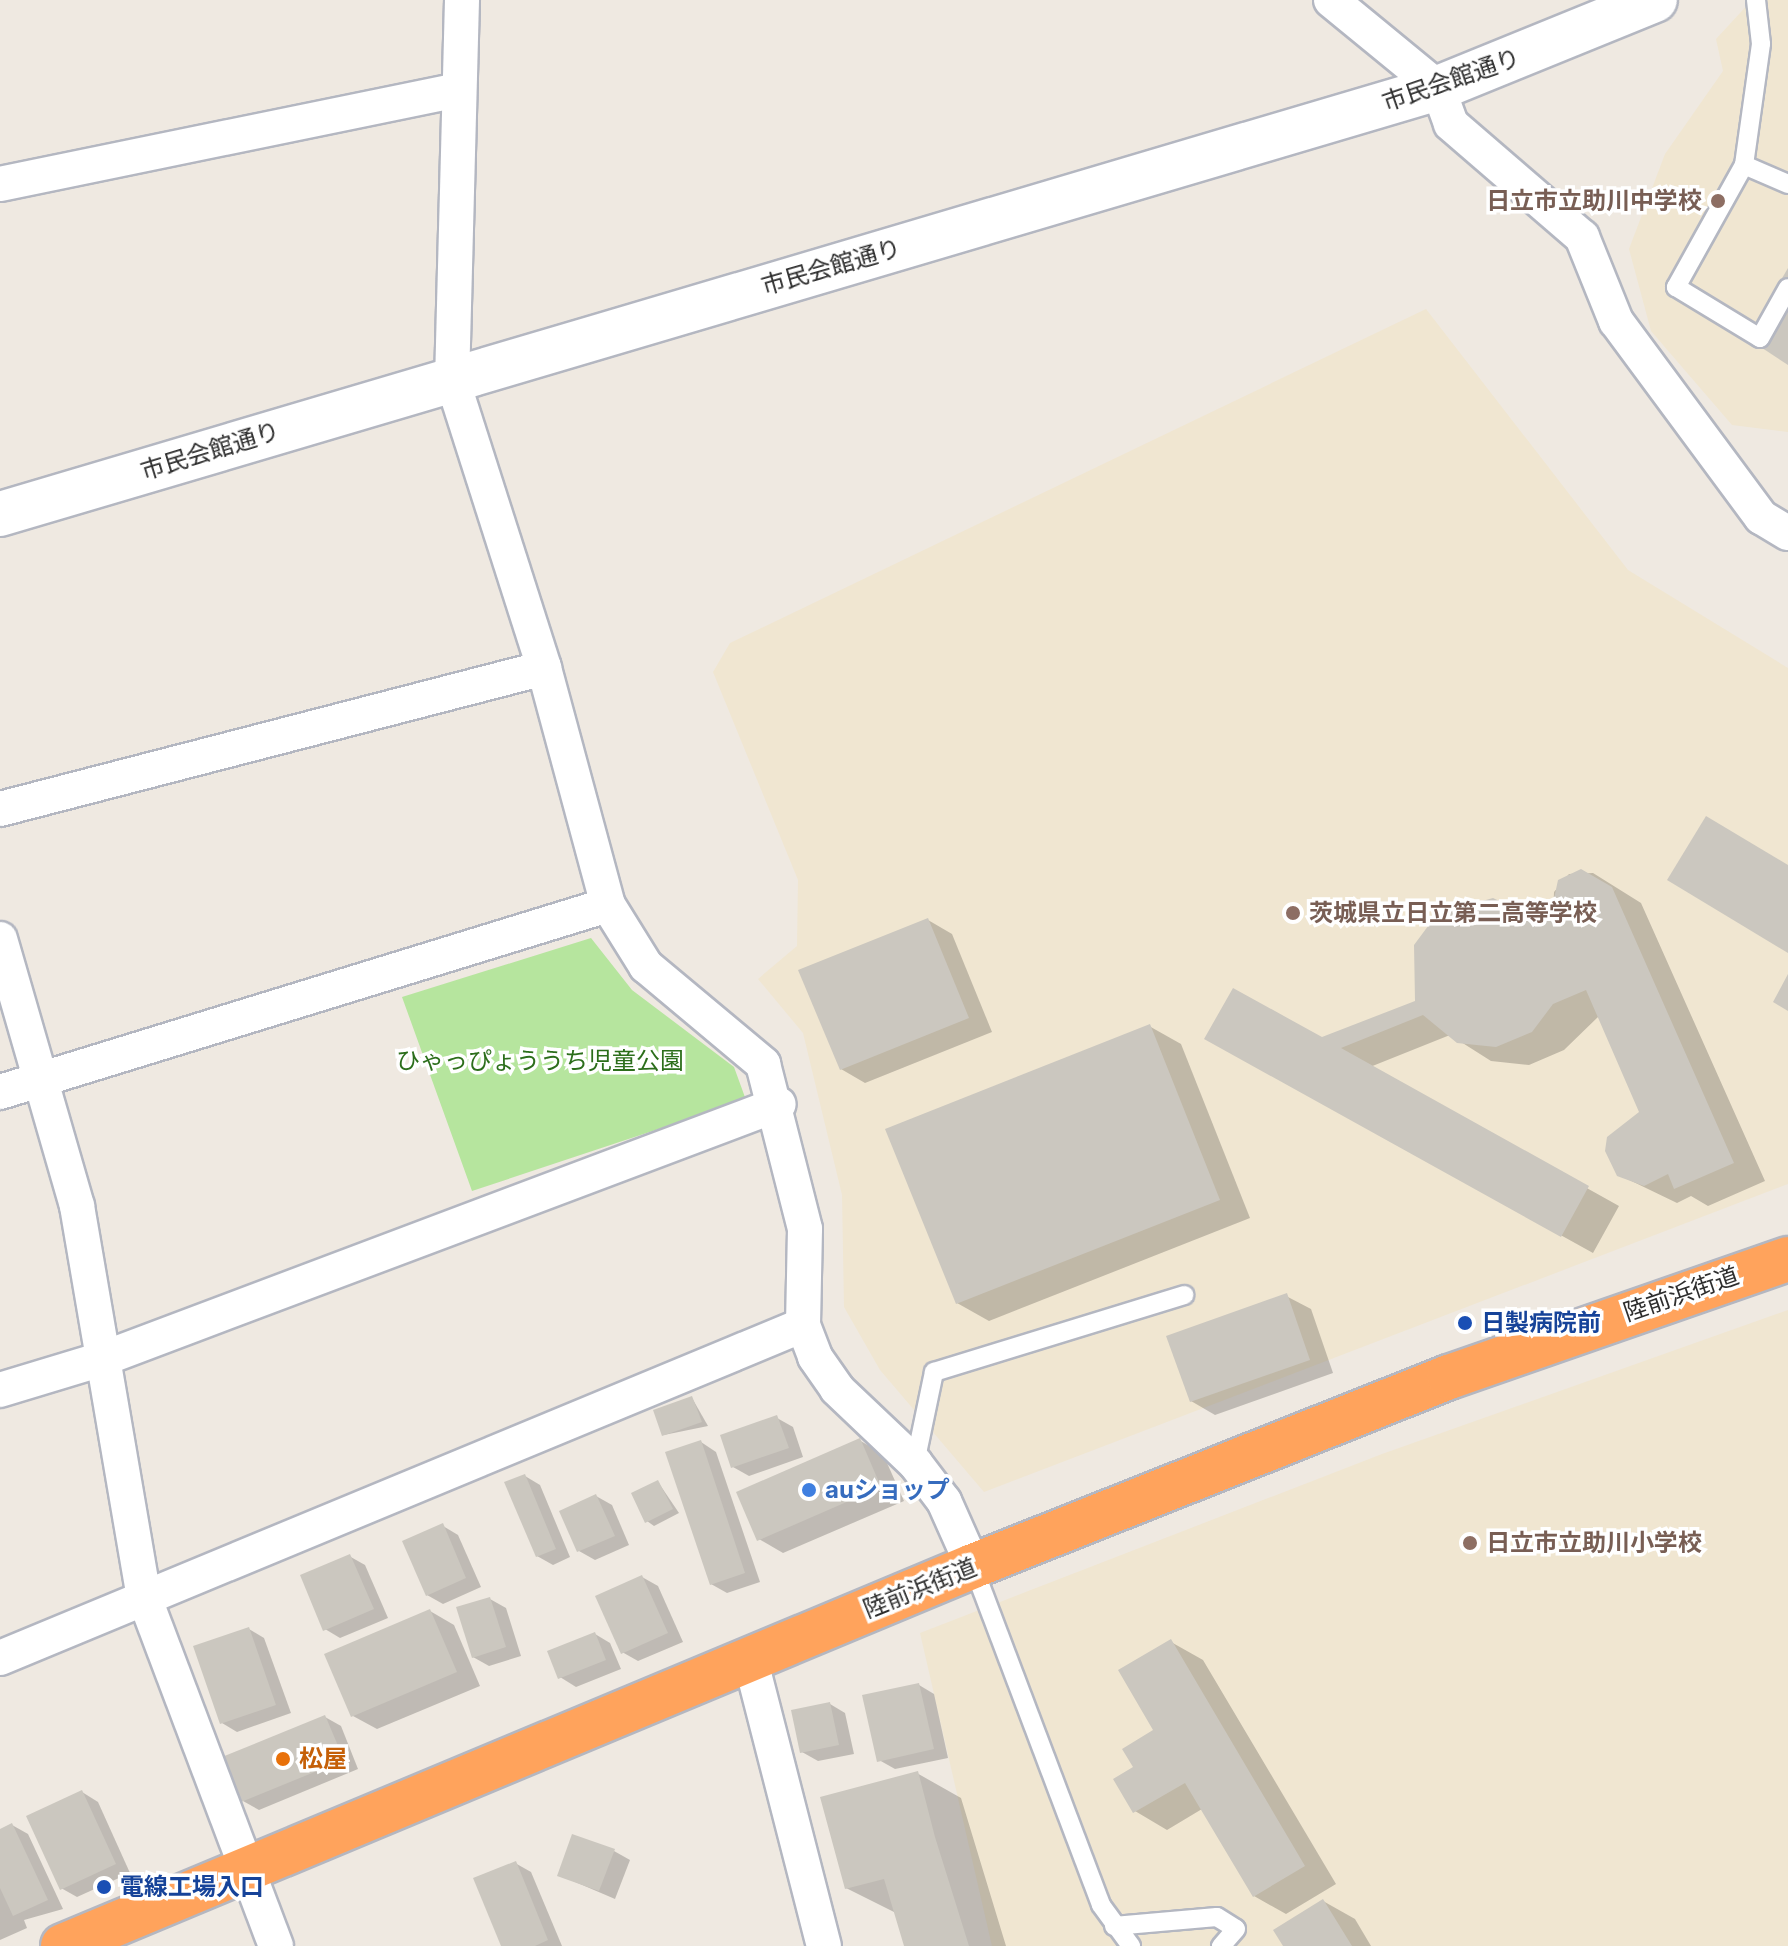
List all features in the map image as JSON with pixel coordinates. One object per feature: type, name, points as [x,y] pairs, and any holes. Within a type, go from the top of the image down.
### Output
[{"type":"highway","name":"陸前浜街道","points":[[63,1946],[242,1867],[973,1566],[1519,1351],[1788,1259]]},
{"type":"street","points":[[462,0],[456,90],[452,379],[544,668],[608,905],[646,966],[763,1064],[779,1104],[805,1229],[803,1325],[837,1389],[915,1463],[944,1501],[973,1566]]},
{"type":"street","points":[[1331,0],[1438,88],[1451,124],[1582,237],[1616,321],[1761,517],[1788,533]]},
{"type":"street","name":"市民会館通り","points":[[0,514],[1438,88],[1655,0]]},
{"type":"street","points":[[0,184],[456,90]]},
{"type":"street","points":[[0,809],[544,668]]},
{"type":"street","points":[[0,1092],[608,905]]},
{"type":"street","points":[[0,939],[77,1206],[143,1594],[242,1867],[276,1946]]},
{"type":"street","points":[[0,1390],[102,1359],[779,1104]]},
{"type":"street","points":[[0,1658],[143,1594],[803,1325]]},
{"type":"street","points":[[750,1658],[824,1946]]},
{"type":"lane","points":[[1756,0],[1761,44],[1744,165],[1676,287],[1760,338],[1788,288]]},
{"type":"lane","points":[[1744,165],[1788,184]]},
{"type":"lane","points":[[915,1463],[934,1372],[1184,1295]]},
{"type":"lane","points":[[973,1566],[1114,1926],[1131,1946]]},
{"type":"lane","points":[[1114,1926],[1217,1917],[1236,1929],[1221,1946]]},
{"type":"shaded area","name":"日立市立助川中学校","points":[[1752,0],[1788,0],[1788,432],[1732,425],[1651,331],[1629,249],[1665,154],[1723,71],[1716,39]]},
{"type":"shaded area","name":"茨城県立日立第二高等学校","points":[[1426,309],[1628,570],[1788,668],[1788,1184],[984,1492],[880,1370],[844,1307],[842,1195],[803,1033],[758,979],[797,946],[798,880],[713,672],[730,643]]},
{"type":"shaded area","name":"日立市立助川小学校","points":[[1788,1310],[1788,1946],[992,1946],[920,1633],[1382,1454]]},
{"type":"green space","name":"ひゃっぴょううち児童公園","points":[[591,938],[632,990],[734,1067],[746,1100],[472,1191],[402,997]]},
{"type":"building","points":[[1788,268],[1788,365],[1747,338]]},
{"type":"building","points":[[1706,816],[1788,865],[1788,953],[1667,880]]},
{"type":"building","points":[[1581,869],[1612,887],[1734,1163],[1674,1189],[1668,1174],[1644,1186],[1617,1176],[1605,1151],[1607,1137],[1639,1112],[1586,990],[1553,1004],[1532,1032],[1496,1047],[1457,1043],[1423,1015],[1341,1048],[1589,1186],[1561,1237],[1204,1039],[1233,988],[1322,1037],[1415,1001],[1414,945],[1437,914],[1493,898],[1536,919],[1551,913],[1558,880]]},
{"type":"building","points":[[928,918],[969,1018],[840,1070],[798,970]]},
{"type":"building","points":[[1788,974],[1788,1011],[1773,1002]]},
{"type":"building","points":[[1150,1024],[1220,1200],[956,1304],[885,1129]]},
{"type":"building","points":[[1287,1293],[1310,1360],[1190,1402],[1166,1336]]},
{"type":"building","points":[[692,1396],[702,1422],[662,1436],[653,1410]]},
{"type":"building","points":[[777,1415],[789,1448],[731,1468],[720,1435]]},
{"type":"building","name":"auショップ","points":[[860,1438],[881,1487],[757,1541],[736,1492]]},
{"type":"building","points":[[701,1440],[745,1573],[710,1585],[665,1452]]},
{"type":"building","points":[[525,1474],[556,1549],[536,1557],[504,1482]]},
{"type":"building","points":[[658,1480],[673,1509],[645,1523],[631,1493]]},
{"type":"building","points":[[596,1494],[615,1536],[577,1552],[559,1511]]},
{"type":"building","points":[[443,1523],[466,1578],[426,1596],[402,1541]]},
{"type":"building","points":[[350,1554],[374,1609],[323,1631],[300,1575]]},
{"type":"building","points":[[642,1575],[668,1633],[621,1654],[595,1596]]},
{"type":"building","points":[[490,1597],[506,1647],[472,1658],[456,1607]]},
{"type":"building","points":[[430,1609],[457,1672],[351,1717],[324,1654]]},
{"type":"building","points":[[249,1627],[276,1705],[220,1724],[193,1646]]},
{"type":"building","points":[[595,1632],[606,1660],[558,1679],[547,1651]]},
{"type":"building","points":[[1171,1639],[1305,1866],[1253,1897],[1185,1783],[1133,1813],[1113,1779],[1133,1767],[1122,1749],[1153,1730],[1118,1670]]},
{"type":"building","points":[[919,1683],[934,1749],[877,1762],[862,1695]]},
{"type":"building","points":[[830,1702],[839,1745],[800,1753],[791,1710]]},
{"type":"building","name":"松屋","points":[[325,1715],[344,1760],[241,1802],[222,1757]]},
{"type":"building","points":[[918,1771],[969,1946],[904,1946],[884,1879],[845,1889],[820,1797]]},
{"type":"building","points":[[82,1790],[116,1864],[60,1890],[26,1816]]},
{"type":"building","points":[[12,1823],[48,1900],[13,1916],[0,1888],[0,1829]]},
{"type":"building","points":[[572,1834],[615,1849],[599,1891],[557,1876]]},
{"type":"building","points":[[516,1861],[548,1940],[535,1946],[501,1946],[473,1878]]},
{"type":"building","points":[[1323,1899],[1352,1946],[1283,1946],[1273,1930]]},
{"type":"place","name":"日立市立助川中学校","points":[[1718,201]]},
{"type":"place","name":"茨城県立日立第二高等学校","points":[[1293,913]]},
{"type":"place","name":"日製病院前","points":[[1465,1323]]},
{"type":"place","name":"auショップ","points":[[809,1490]]},
{"type":"place","name":"日立市立助川小学校","points":[[1470,1543]]},
{"type":"place","name":"松屋","points":[[283,1759]]},
{"type":"place","name":"電線工場入口","points":[[104,1887]]}]
